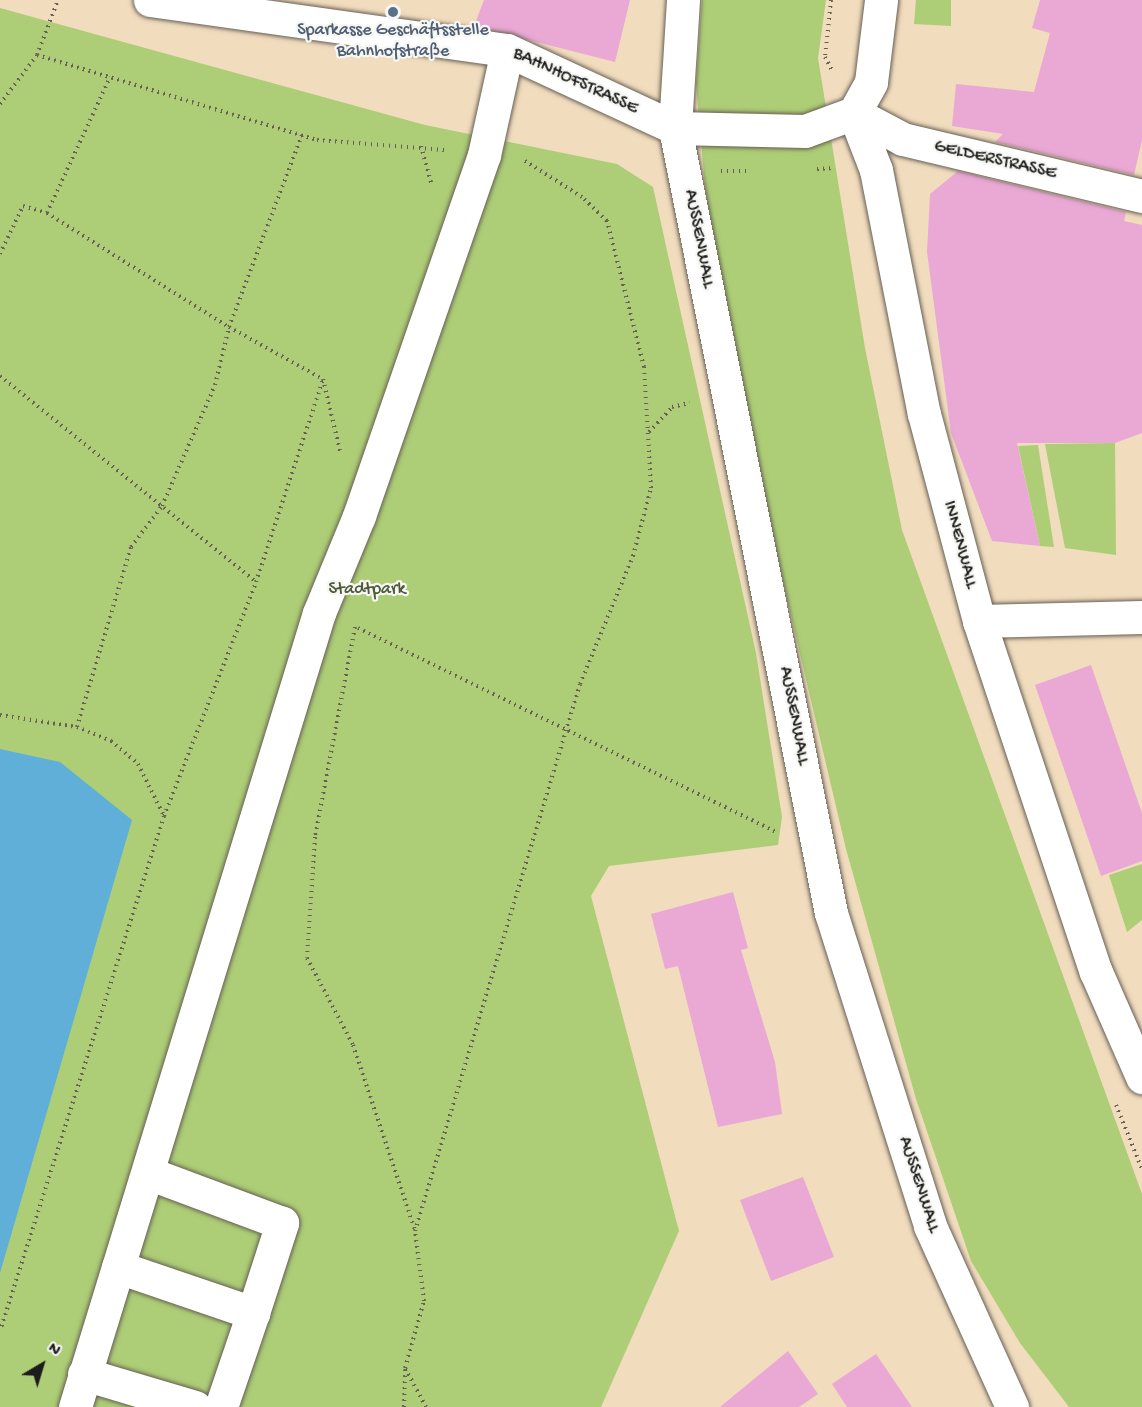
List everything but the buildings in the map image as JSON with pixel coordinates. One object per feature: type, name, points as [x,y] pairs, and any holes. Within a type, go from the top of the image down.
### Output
[{"type":"street","name":"AUSSENWALL","points":[[683,0],[675,128],[831,914],[930,1226],[1012,1407]]},
{"type":"street","points":[[854,113],[871,82],[881,0]]},
{"type":"street","name":"BAHNHOFSTRASSE","points":[[154,1],[507,50],[675,128],[805,131],[854,113]]},
{"type":"street","points":[[75,1407],[320,613],[359,516],[484,155],[507,50]]},
{"type":"street","name":"GELDERSTRASSE","points":[[854,113],[903,139],[1142,196]]},
{"type":"street","name":"INNENWALL","points":[[854,113],[876,170],[924,414],[979,621],[1096,972],[1142,1077]]},
{"type":"street","points":[[979,621],[1142,617]]},
{"type":"street","points":[[148,1173],[282,1223],[221,1407]]},
{"type":"street","points":[[118,1267],[253,1313]]},
{"type":"street","points":[[84,1374],[195,1407]]},
{"type":"path","points":[[0,104],[37,55],[58,0]]},
{"type":"path","points":[[37,55],[302,135],[527,160],[608,221],[644,367],[651,488],[633,556],[567,727],[415,1231]]},
{"type":"path","points":[[47,213],[110,77]]},
{"type":"path","points":[[77,727],[131,547],[162,506],[215,385],[229,327],[302,135]]},
{"type":"path","points":[[0,254],[23,206],[47,213],[229,327],[322,379],[342,457]]},
{"type":"path","points":[[0,376],[256,582]]},
{"type":"path","points":[[0,1331],[164,816],[256,582],[322,379]]},
{"type":"path","points":[[649,432],[672,407],[729,398]]},
{"type":"path","points":[[320,613],[358,628],[567,727],[820,853]]},
{"type":"path","points":[[358,628],[315,837],[307,958],[353,1045],[415,1231],[424,1301],[405,1368],[404,1407]]},
{"type":"path","points":[[0,715],[77,727],[111,741],[138,764],[159,796],[164,816]]},
{"type":"path","points":[[405,1368],[426,1407]]},
{"type":"green space","points":[[702,0],[826,0],[818,58],[865,348],[902,530],[1142,1194],[1142,1407],[1069,1407],[1020,1343],[971,1261],[916,1099],[846,849],[736,382],[705,187],[696,84]]},
{"type":"green space","points":[[916,0],[951,0],[951,26],[914,24]]},
{"type":"green space","name":"Stadtpark","points":[[0,8],[425,125],[617,164],[653,187],[756,653],[782,817],[778,845],[609,866],[591,896],[679,1231],[601,1407],[0,1407]]},
{"type":"green space","points":[[1115,443],[1116,555],[1065,548],[1045,444]]},
{"type":"green space","points":[[1038,445],[1054,547],[1040,546],[1018,446]]},
{"type":"green space","points":[[1142,864],[1142,920],[1127,932],[1109,875]]},
{"type":"water","points":[[0,749],[60,762],[132,820],[0,1273]]},
{"type":"place","name":"Sparkasse Geschäftsstelle Bahnhofstraße","points":[[393,12]]}]
